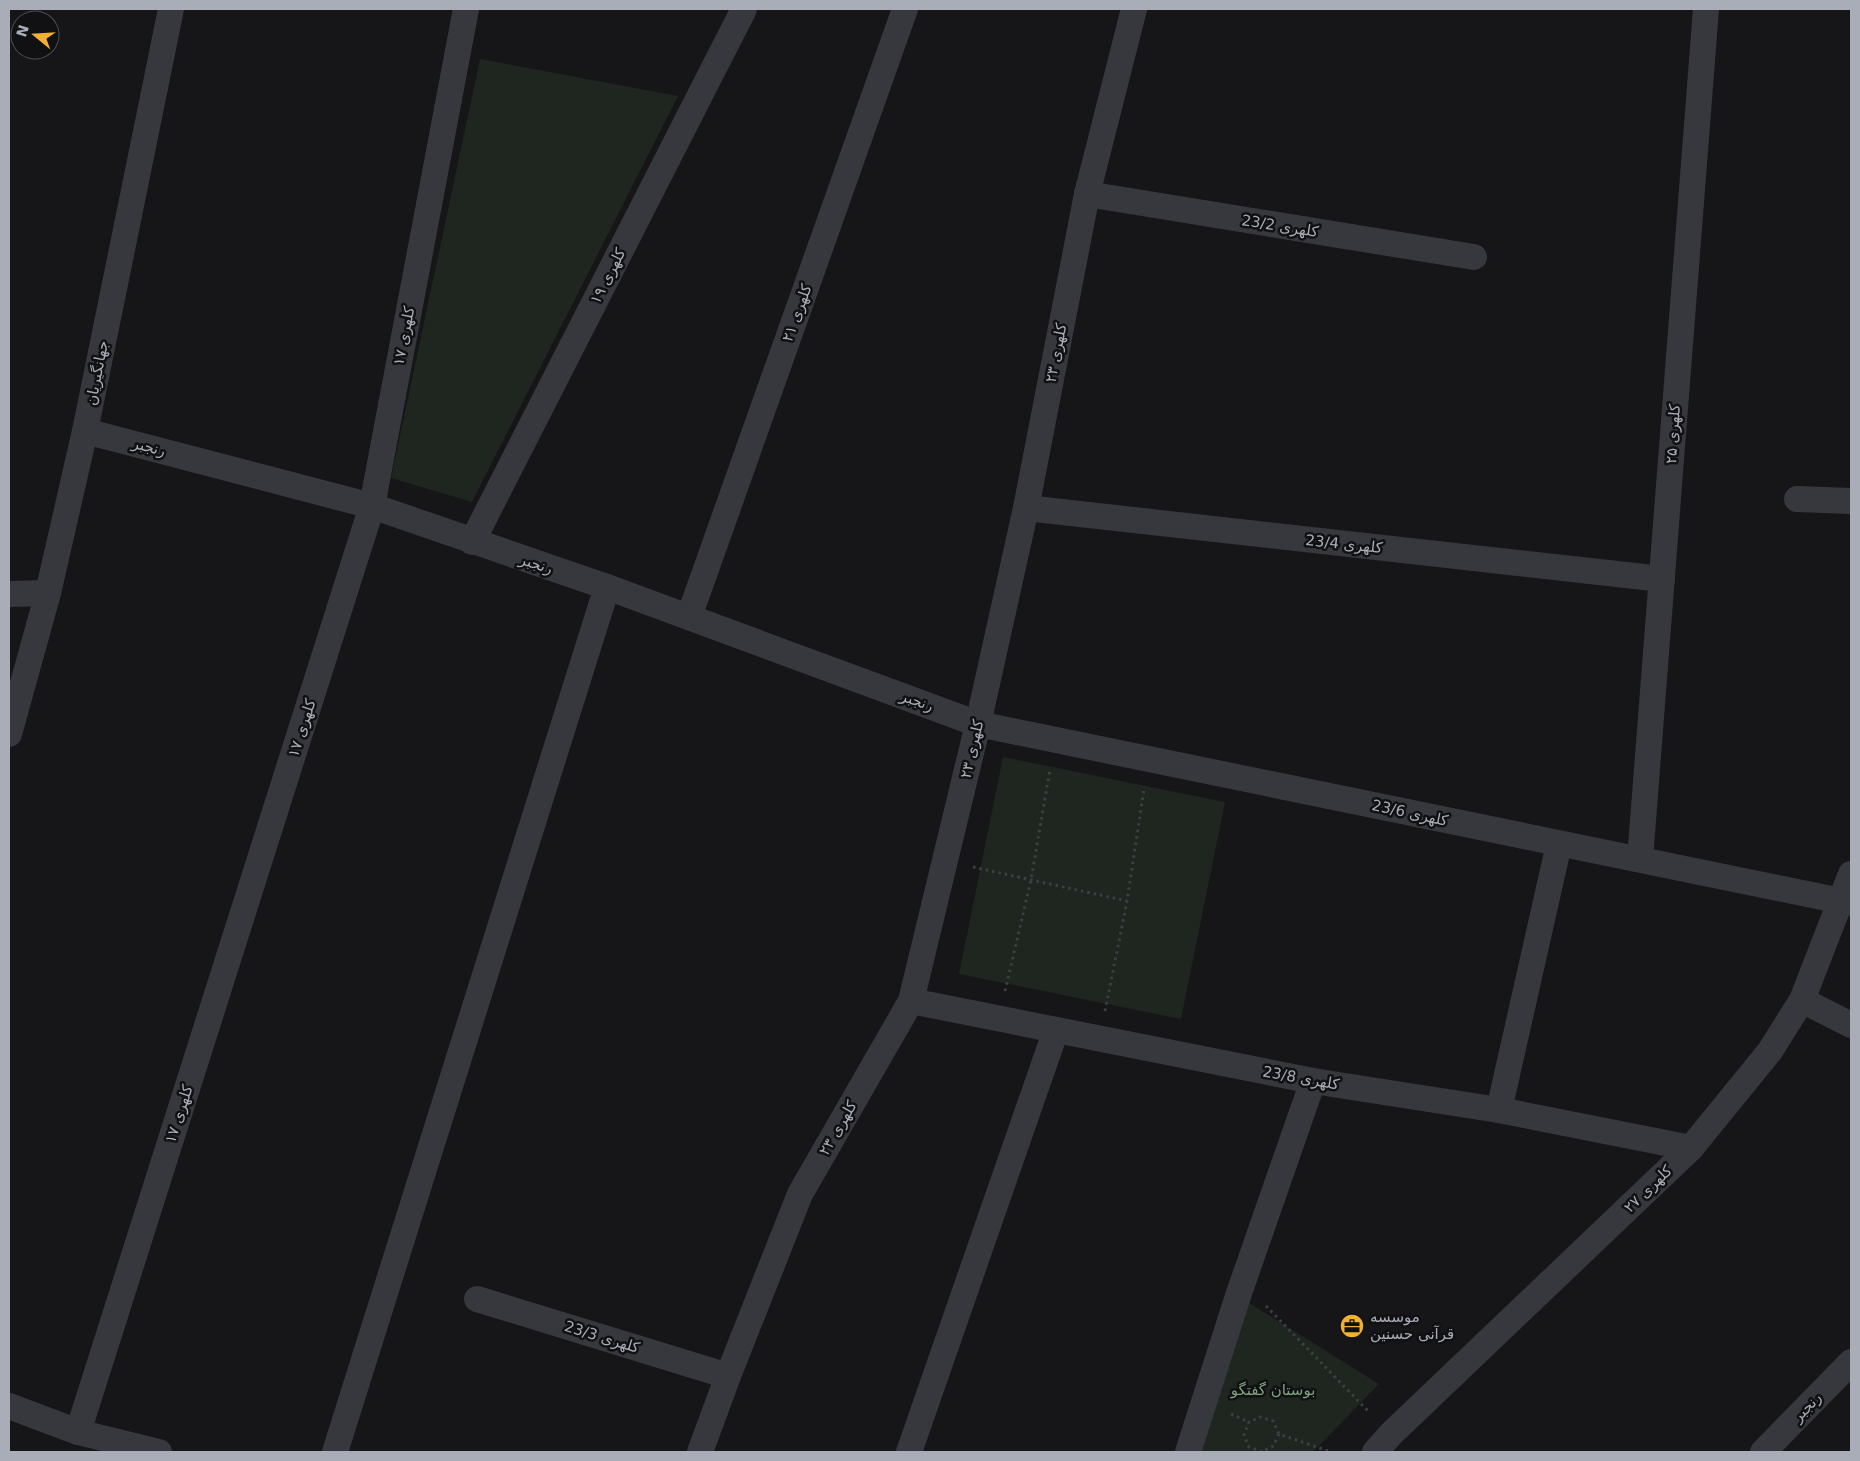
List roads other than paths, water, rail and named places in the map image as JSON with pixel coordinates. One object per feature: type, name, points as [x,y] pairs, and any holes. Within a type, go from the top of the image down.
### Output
[{"type":"street","name":"جهانگیریان","points":[[9,734],[48,593],[85,431],[171,9]]},
{"type":"street","name":"کلهری ۱۷","points":[[78,1432],[372,506],[466,9]]},
{"type":"street","name":"کلهری ۱۹","points":[[472,542],[744,9]]},
{"type":"street","name":"کلهری ۲۱","points":[[689,617],[905,9]]},
{"type":"street","name":"کلهری ۲۳","points":[[700,1452],[800,1194],[911,1001],[978,724],[1026,508],[1087,194],[1134,9]]},
{"type":"street","name":"کلهری ۲۵","points":[[1640,859],[1706,9]]},
{"type":"street","name":"کلهری 23/2","points":[[1087,194],[1474,257]]},
{"type":"street","name":"رنجبر","points":[[85,431],[372,506],[607,587],[978,724]]},
{"type":"street","points":[[1797,499],[1851,501]]},
{"type":"street","name":"کلهری 23/4","points":[[1026,508],[1662,579]]},
{"type":"street","points":[[335,1452],[607,587]]},
{"type":"street","points":[[9,594],[48,593]]},
{"type":"street","name":"کلهری 23/6","points":[[978,724],[1559,844],[1847,901]]},
{"type":"street","points":[[1499,1110],[1559,844]]},
{"type":"street","name":"کلهری ۲۷","points":[[1383,1443],[1691,1148],[1770,1051],[1802,1000],[1847,901],[1851,874]]},
{"type":"street","points":[[1802,1000],[1851,1024]]},
{"type":"street","name":"کلهری 23/8","points":[[911,1001],[1313,1081],[1499,1110],[1691,1148]]},
{"type":"street","points":[[909,1452],[1056,1030]]},
{"type":"street","points":[[1188,1452],[1243,1283],[1313,1081]]},
{"type":"street","name":"کلهری 23/3","points":[[477,1299],[728,1376]]},
{"type":"street","name":"رنجبر","points":[[1763,1452],[1851,1362]]},
{"type":"street","points":[[9,1406],[78,1432],[159,1452]]},
{"type":"place","name":"موسسه قرآنی حسنین","points":[[1352,1326]]},
{"type":"park label","name":"بوستان گفتگو","points":[[1273,1390]]}]
